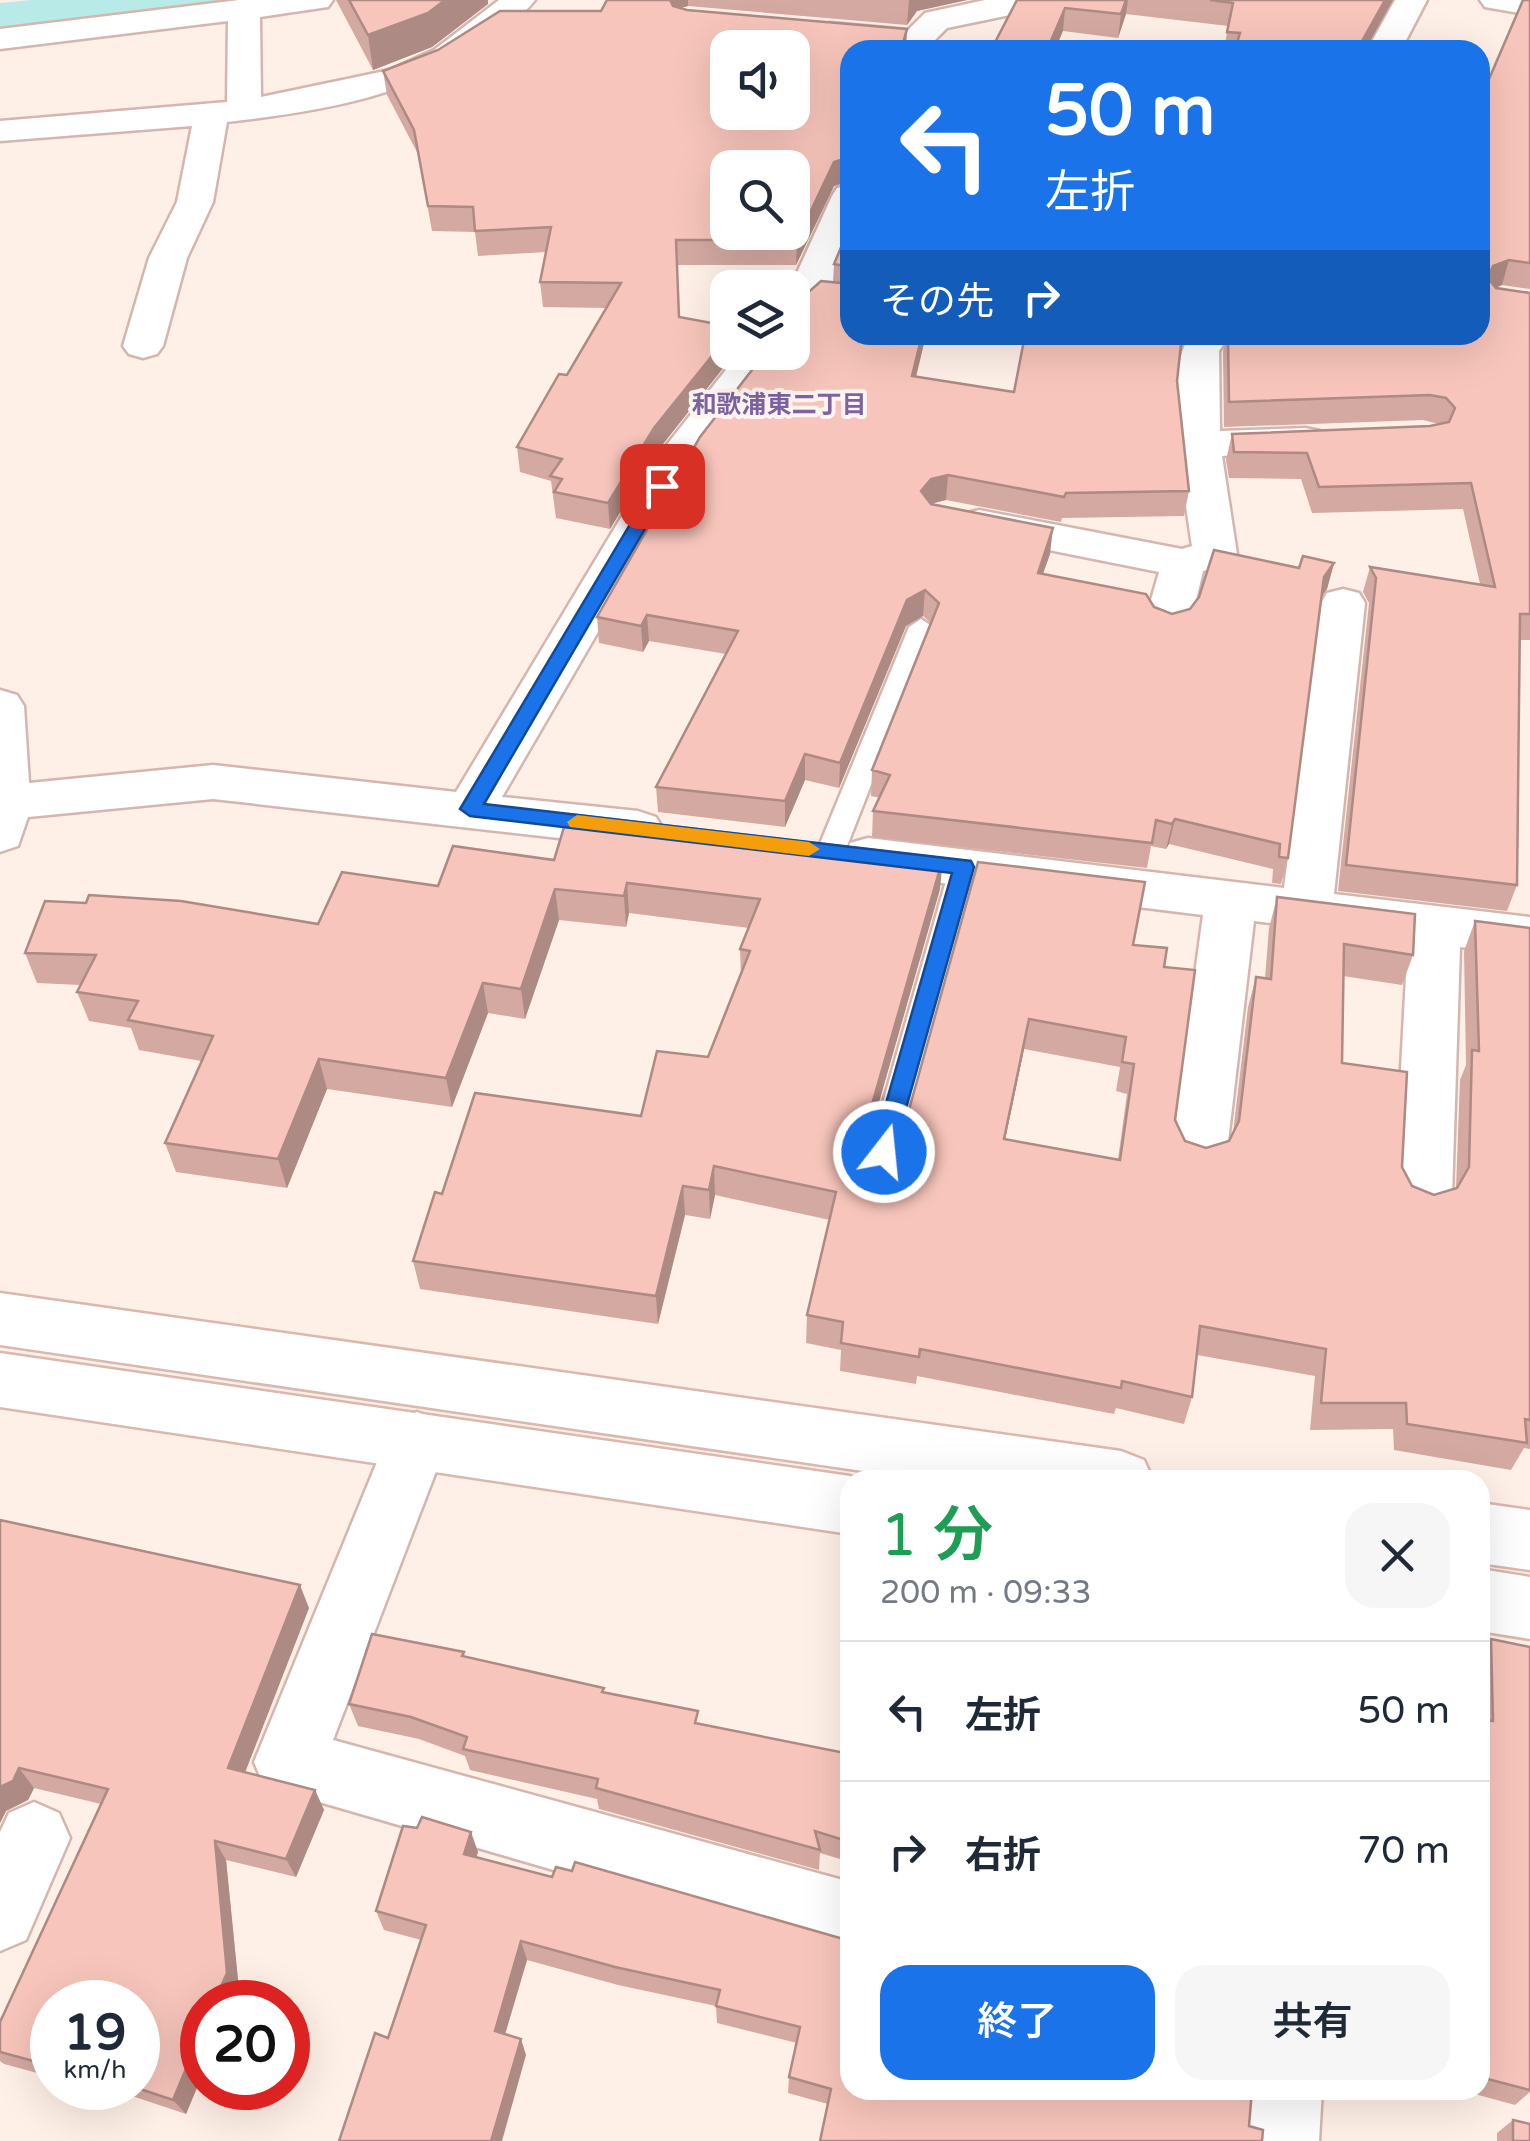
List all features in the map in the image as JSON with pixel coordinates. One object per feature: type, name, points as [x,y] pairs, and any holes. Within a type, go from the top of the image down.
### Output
[{"type":"street","points":[[0,39],[317,0]]},
{"type":"street","points":[[0,131],[228,112],[331,94],[415,72],[444,58],[519,0]]},
{"type":"street","points":[[918,40],[936,20],[1000,8],[1002,0]]},
{"type":"street","points":[[1389,40],[1410,0]]},
{"type":"street","points":[[1496,0],[1530,5]]},
{"type":"street","points":[[143,346],[168,258],[195,202],[228,112],[244,8]]},
{"type":"street","points":[[810,31],[877,40]]},
{"type":"street","points":[[811,302],[840,223]]},
{"type":"street","points":[[946,517],[1183,563],[1215,554],[1199,444],[1199,351],[1203,345]]},
{"type":"street","points":[[470,809],[679,456],[747,370]]},
{"type":"street","points":[[1199,444],[1349,438]]},
{"type":"street","points":[[1168,620],[1183,563]]},
{"type":"street","points":[[1308,908],[1343,603]]},
{"type":"street","points":[[0,706],[3,818],[214,782],[679,834]]},
{"type":"street","points":[[812,849],[1530,936]]},
{"type":"street","points":[[1198,1150],[1231,900]]},
{"type":"street","points":[[1423,1196],[1435,924]]},
{"type":"street","points":[[0,1318],[1052,1470]]},
{"type":"street","points":[[0,1380],[840,1503]]},
{"type":"street","points":[[417,1440],[290,1762],[840,1916]]},
{"type":"street","points":[[1490,1534],[1530,1540]]},
{"type":"street","points":[[1490,1602],[1530,1608]]},
{"type":"street","points":[[0,1914],[34,1838]]},
{"type":"street","points":[[1280,2141],[1283,2100]]},
{"type":"lane","points":[[812,849],[921,627]]},
{"type":"lane","points":[[884,1152],[964,867]]},
{"type":"building","points":[[349,0],[445,0],[428,13],[368,35]]},
{"type":"building","points":[[607,0],[670,0],[673,6],[687,10],[907,29],[904,40],[840,40],[840,160],[834,162],[810,213],[810,150],[710,150],[710,240],[676,240],[679,317],[710,323],[710,358],[654,428],[608,503],[554,492],[562,479],[550,476],[562,459],[517,447],[559,374],[567,375],[621,283],[540,282],[551,227],[475,231],[473,207],[428,206],[414,130],[383,71],[438,50],[500,11],[601,11]]},
{"type":"building","points":[[1017,0],[1126,0],[1121,14],[1065,8],[1051,40],[996,40]]},
{"type":"building","points":[[1210,0],[1385,0],[1363,40],[1238,40],[1240,33],[1227,32],[1233,3]]},
{"type":"building","points":[[1523,0],[1530,0],[1530,263],[1509,260],[1493,266],[1490,273],[1490,77]]},
{"type":"building","points":[[1490,280],[1496,288],[1530,293],[1530,614],[1520,614],[1517,885],[1346,865],[1376,578],[1370,567],[1495,587],[1471,483],[1319,487],[1307,453],[1234,452],[1232,434],[1430,426],[1449,422],[1455,408],[1446,398],[1430,395],[1229,402],[1228,345],[1490,345]]},
{"type":"building","points":[[821,281],[840,283],[840,345],[920,345],[912,376],[1014,392],[1023,345],[1181,345],[1177,381],[1189,491],[1066,493],[1064,497],[948,475],[931,479],[921,491],[931,504],[1053,528],[1038,573],[1146,594],[1154,607],[1172,614],[1190,609],[1199,597],[1214,550],[1299,568],[1303,556],[1334,563],[1324,577],[1288,858],[1279,857],[1280,844],[1175,819],[1172,824],[1156,820],[1152,843],[873,811],[890,775],[872,770],[939,603],[925,590],[907,600],[840,763],[805,754],[785,801],[656,787],[738,631],[647,615],[641,626],[597,617],[700,437],[752,370],[810,370],[810,291]]},
{"type":"building","points":[[568,814],[943,858],[867,1122],[874,1136],[887,1139],[898,1136],[905,1124],[978,862],[1145,882],[1133,945],[1167,948],[1164,967],[1195,970],[1175,1120],[1185,1141],[1206,1148],[1229,1141],[1239,1121],[1256,977],[1271,979],[1277,897],[1415,914],[1413,955],[1344,944],[1342,1063],[1407,1072],[1402,1167],[1412,1186],[1434,1195],[1457,1188],[1469,1167],[1472,1050],[1479,1051],[1475,921],[1530,928],[1527,1443],[1407,1424],[1406,1403],[1321,1403],[1326,1349],[1200,1326],[1192,1397],[1122,1381],[1121,1388],[920,1349],[919,1357],[841,1343],[843,1322],[807,1315],[836,1192],[714,1166],[709,1190],[683,1186],[656,1296],[413,1261],[435,1192],[442,1194],[475,1093],[641,1116],[657,1051],[708,1057],[750,951],[740,949],[760,899],[627,883],[624,896],[555,889],[521,989],[483,983],[446,1078],[319,1059],[278,1159],[165,1143],[213,1036],[128,1020],[138,1001],[77,992],[96,955],[25,953],[45,901],[86,903],[89,895],[181,901],[318,924],[342,872],[438,886],[453,846],[554,860]],"holes":[[[1029,1019],[1126,1037],[1122,1062],[1134,1064],[1120,1160],[1004,1139]]]},
{"type":"building","points":[[0,1520],[300,1585],[228,1768],[315,1790],[286,1859],[215,1841],[227,1973],[224,1980],[180,1980],[180,2083],[173,2100],[160,2096],[160,1980],[30,1980],[30,2060],[0,2052],[0,2022],[108,1789],[19,1768],[13,1781],[0,1787]]},
{"type":"building","points":[[372,1634],[464,1652],[462,1656],[604,1688],[602,1692],[698,1711],[695,1723],[840,1752],[840,1839],[815,1831],[820,1850],[596,1788],[598,1779],[463,1749],[467,1737],[411,1717],[349,1704]]},
{"type":"building","points":[[1491,1639],[1530,1647],[1530,2090],[1490,2080],[1490,1721],[1493,1721]]},
{"type":"building","points":[[422,1817],[471,1832],[464,1854],[552,1877],[556,1867],[572,1871],[575,1862],[840,1938],[840,2100],[1251,2100],[1249,2126],[1263,2130],[1262,2141],[820,2141],[831,2089],[789,2077],[800,2027],[716,2006],[720,1990],[521,1941],[495,2031],[521,2039],[491,2141],[339,2141],[375,2033],[388,2038],[426,1925],[376,1911],[403,1826],[417,1828]]},
{"type":"building","points":[[1513,2120],[1530,2124],[1530,2141],[1513,2141]]},
{"type":"waterway","points":[[0,21],[193,0]]},
{"type":"slow traffic","points":[[577,822],[809,849]]},
{"type":"district","name":"和歌浦東二丁目","points":[[779,405]]},
{"type":"route","points":[[662,486],[470,809],[964,867],[884,1152]]}]
